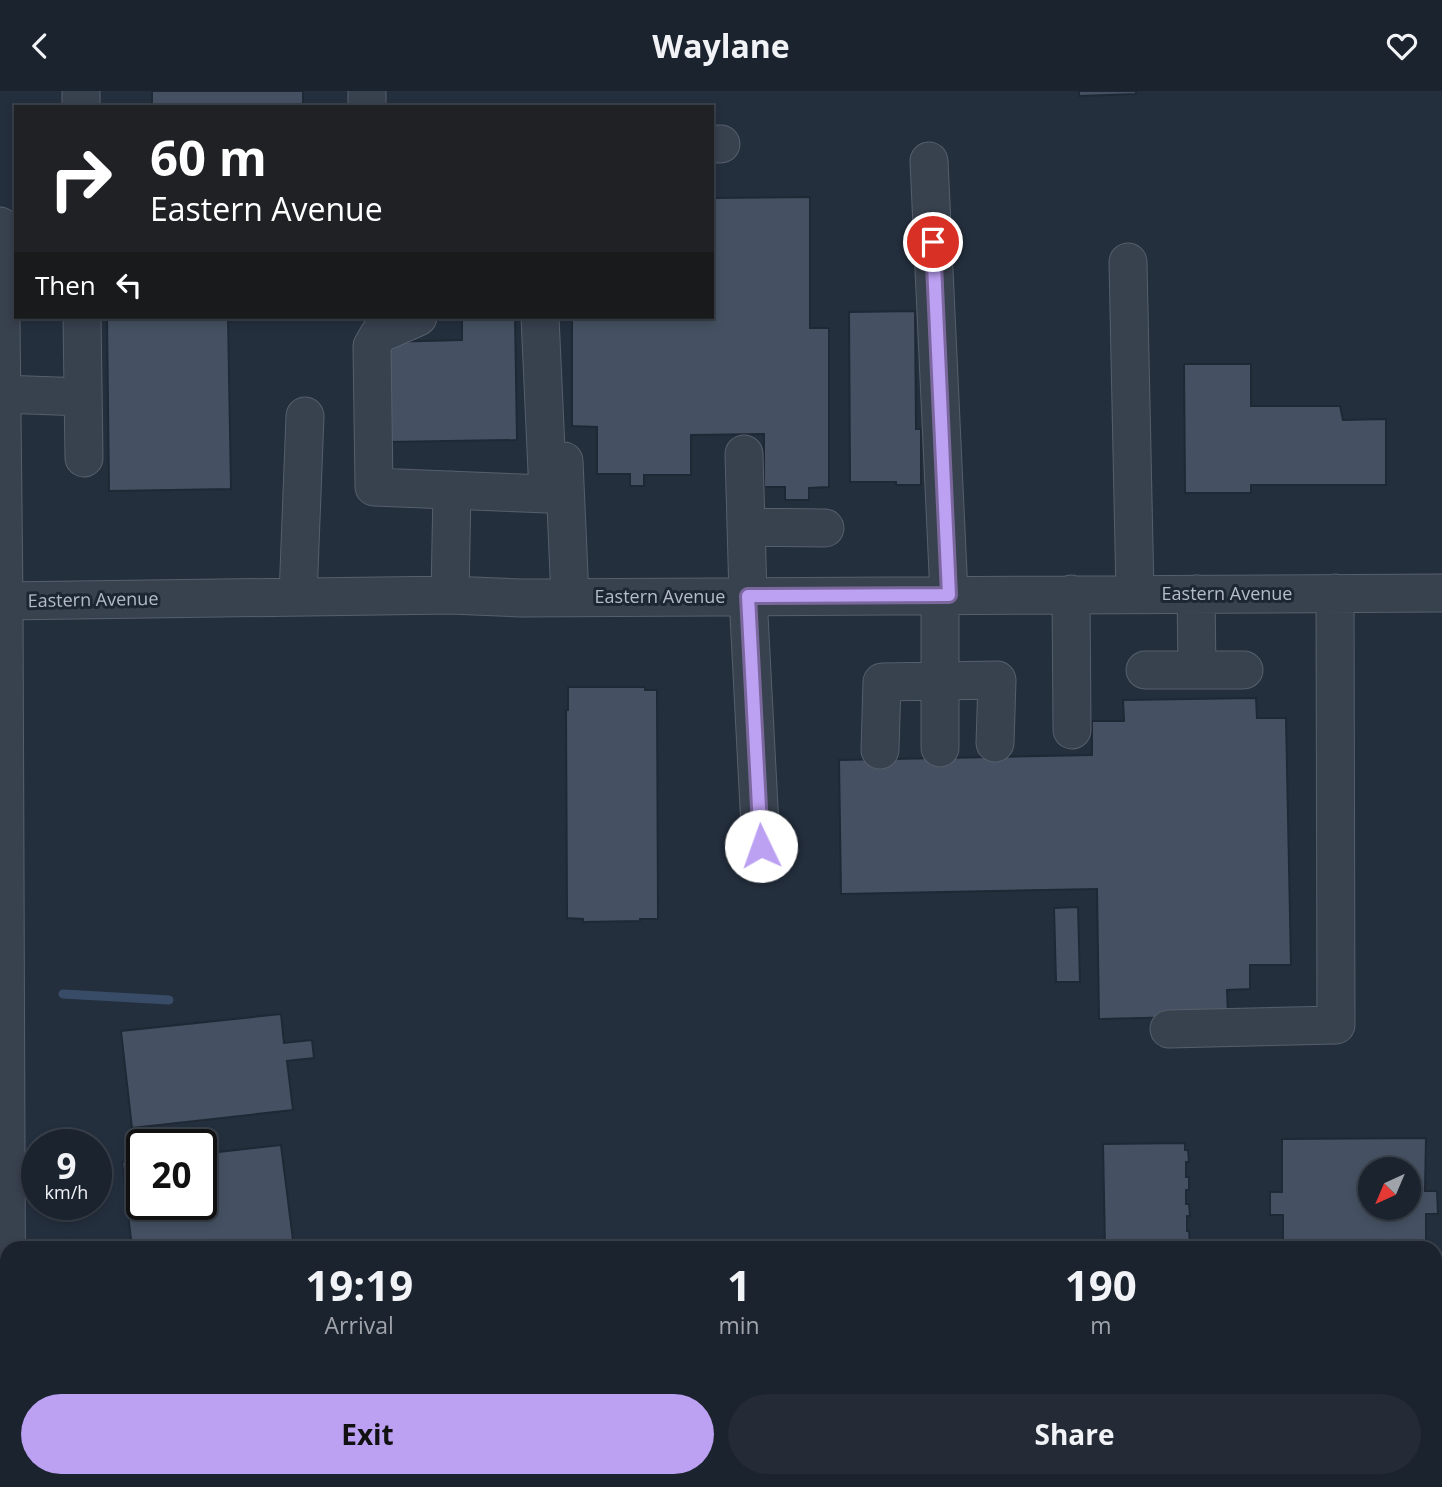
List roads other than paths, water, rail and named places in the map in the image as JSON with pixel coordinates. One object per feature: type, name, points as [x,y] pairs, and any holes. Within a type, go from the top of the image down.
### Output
[{"type":"street","points":[[929,160],[945,595],[940,680],[940,748]]},
{"type":"street","points":[[0,226],[4,601],[5,1241]]},
{"type":"street","points":[[1128,262],[1135,594]]},
{"type":"street","points":[[82,319],[84,458]]},
{"type":"street","points":[[413,319],[379,334],[372,346],[374,487],[548,493],[540,319]]},
{"type":"street","points":[[558,319],[570,597]]},
{"type":"street","points":[[2,394],[83,397]]},
{"type":"street","points":[[298,597],[305,416]]},
{"type":"street","points":[[744,454],[748,596],[761,846]]},
{"type":"street","points":[[450,595],[452,490]]},
{"type":"street","points":[[746,527],[825,528]]},
{"type":"street","points":[[1169,1029],[1336,1025],[1335,593]]},
{"type":"street","name":"Eastern Avenue","points":[[4,601],[450,595],[521,598],[1442,593]]},
{"type":"street","points":[[1071,594],[1072,730]]},
{"type":"street","points":[[1196,594],[1197,670]]},
{"type":"street","points":[[1145,670],[1244,670]]},
{"type":"street","points":[[880,750],[882,682],[996,680],[995,743]]},
{"type":"waterway","points":[[63,994],[169,1000]]}]
